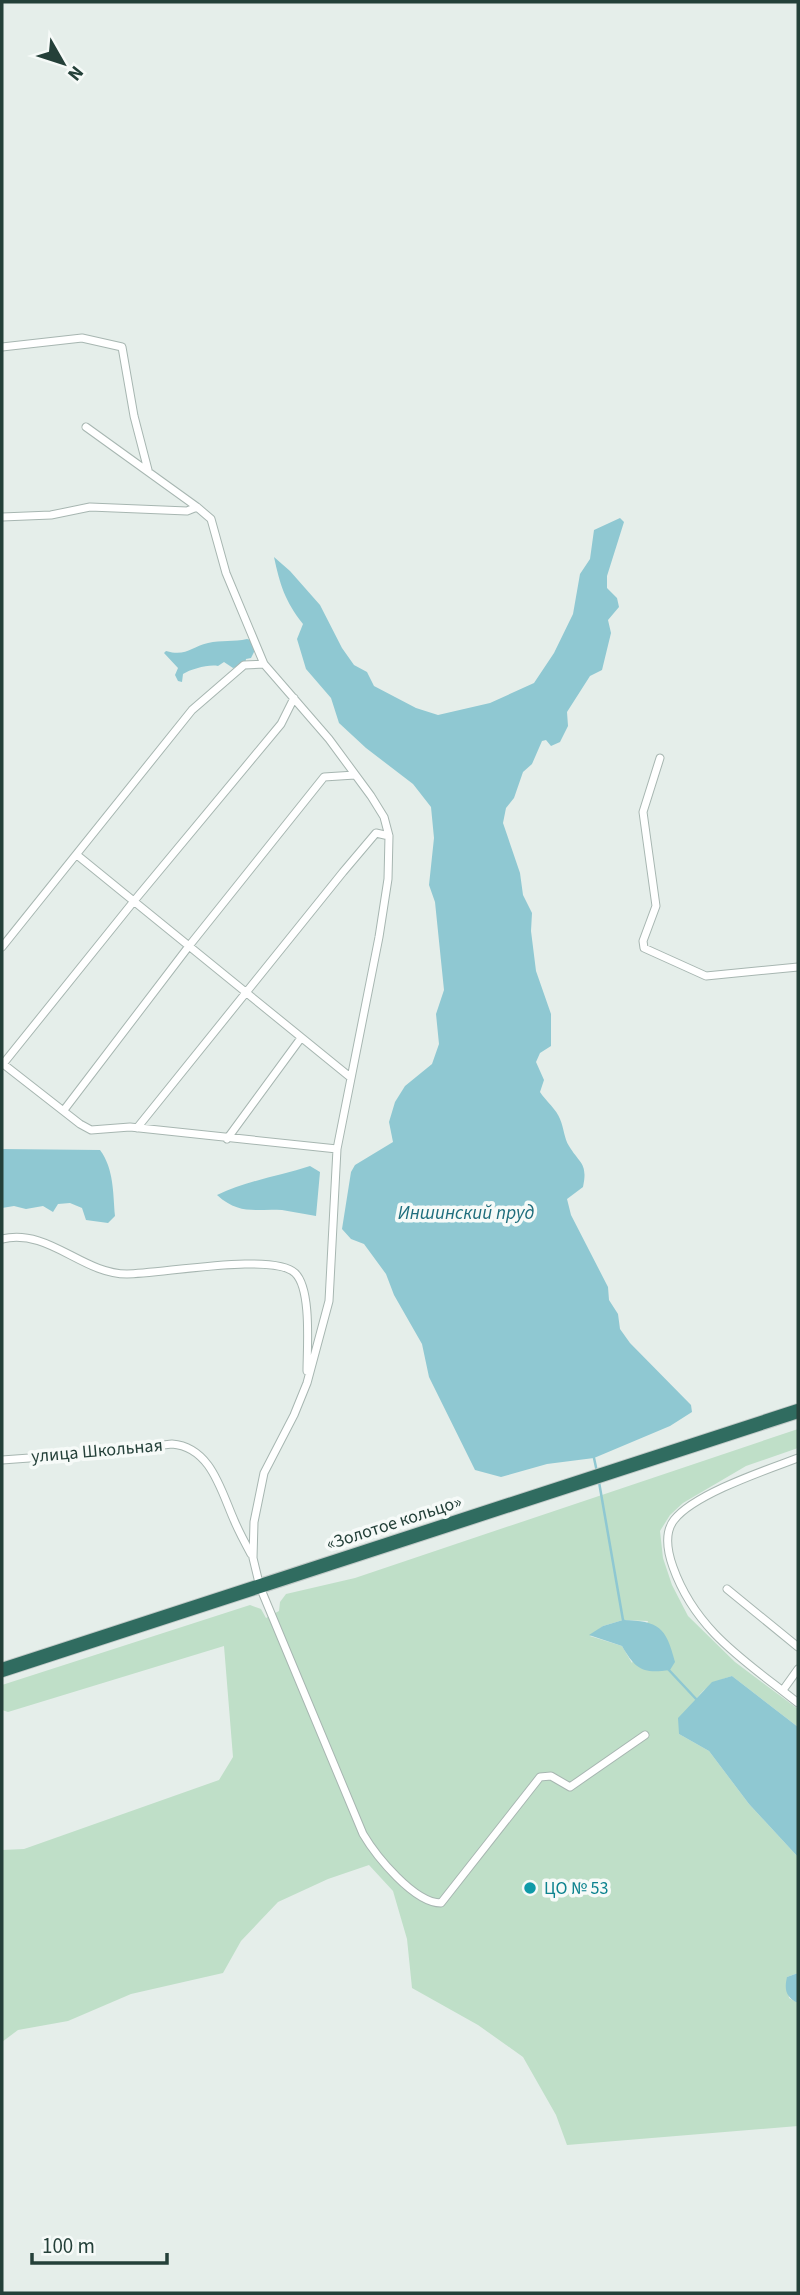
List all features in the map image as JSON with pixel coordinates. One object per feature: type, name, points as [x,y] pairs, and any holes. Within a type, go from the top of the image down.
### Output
[{"type":"highway","name":"«Золотое кольцо»","points":[[2,1670],[798,1411]]},
{"type":"street","points":[[2,347],[82,338],[122,347],[134,416],[148,470]]},
{"type":"street","points":[[86,427],[148,470],[211,519],[226,573],[264,664],[355,775],[384,817],[389,836],[388,879],[381,925],[337,1149],[329,1301],[307,1382],[294,1415],[264,1473],[254,1522],[253,1558],[260,1587],[363,1834],[388,1869],[409,1888],[439,1904],[444,1902],[540,1777],[551,1776],[570,1787],[645,1735]]},
{"type":"street","points":[[2,517],[51,515],[90,508],[187,511],[197,507]]},
{"type":"street","points":[[2,947],[192,710],[244,665],[264,664]]},
{"type":"street","points":[[294,698],[281,724],[2,1063],[80,1124],[92,1130],[137,1128],[337,1149]]},
{"type":"street","points":[[660,758],[643,812],[656,906],[643,942],[644,948],[706,976],[798,967]]},
{"type":"street","points":[[64,1110],[189,946],[324,777],[355,775]]},
{"type":"street","points":[[137,1128],[376,833],[389,836]]},
{"type":"street","points":[[78,855],[350,1077]]},
{"type":"street","points":[[227,1139],[301,1038]]},
{"type":"street","points":[[2,1239],[18,1238],[47,1243],[96,1267],[118,1273],[166,1272],[222,1265],[267,1264],[287,1267],[299,1277],[305,1297],[307,1382]]},
{"type":"street","name":"улица Школьная","points":[[2,1460],[172,1444],[181,1446],[199,1455],[211,1469],[253,1558]]},
{"type":"street","points":[[798,1458],[729,1485],[684,1510],[672,1523],[668,1540],[671,1562],[678,1582],[696,1613],[731,1650],[798,1703]]},
{"type":"street","points":[[727,1590],[798,1647]]},
{"type":"street","points":[[783,1690],[798,1669]]},
{"type":"green space","points":[[798,1429],[798,1448],[746,1466],[683,1503],[670,1515],[660,1531],[663,1558],[672,1585],[688,1616],[735,1662],[798,1709],[798,1727],[732,1676],[711,1685],[698,1697],[679,1734],[709,1751],[749,1804],[798,1857],[798,1973],[787,1977],[789,1998],[798,2003],[798,2126],[567,2145],[556,2115],[523,2057],[478,2025],[412,1988],[407,1939],[393,1891],[369,1865],[328,1879],[278,1902],[241,1941],[223,1973],[131,1994],[68,2021],[18,2030],[2,2042],[2,1850],[24,1849],[219,1780],[233,1757],[224,1646],[8,1712],[2,1710],[2,1685],[250,1605],[261,1609],[266,1618],[279,1611],[280,1602],[286,1594],[355,1578]],"holes":[[[623,1620],[648,1621],[632,1663],[622,1646],[590,1636],[603,1626]]]},
{"type":"water","name":"Иншинский пруд","points":[[620,518],[624,522],[607,576],[607,588],[617,598],[619,607],[608,620],[611,633],[602,670],[590,676],[567,712],[568,726],[560,742],[551,746],[546,740],[542,741],[532,764],[523,772],[514,798],[506,808],[503,823],[520,873],[523,895],[532,913],[531,931],[536,971],[551,1014],[551,1046],[540,1053],[536,1062],[544,1080],[540,1092],[559,1116],[567,1143],[584,1168],[583,1187],[567,1199],[571,1215],[608,1287],[609,1300],[618,1314],[620,1329],[630,1343],[691,1405],[692,1412],[670,1426],[594,1458],[547,1464],[501,1477],[475,1470],[429,1377],[422,1344],[394,1295],[386,1274],[364,1244],[351,1239],[342,1229],[351,1172],[355,1165],[393,1142],[389,1122],[395,1102],[405,1086],[432,1064],[439,1044],[436,1014],[444,990],[435,902],[429,885],[434,838],[431,807],[413,784],[366,748],[339,723],[331,698],[306,669],[297,639],[303,624],[284,592],[274,557],[320,605],[342,648],[354,665],[367,672],[374,686],[416,708],[438,715],[490,703],[534,683],[554,653],[573,614],[580,574],[590,559],[594,530]]},
{"type":"water","points":[[251,640],[255,650],[245,664],[233,668],[224,662],[218,666],[195,669],[183,674],[182,682],[178,681],[175,675],[178,668],[164,653],[184,652],[213,642]]},
{"type":"water","points":[[2,1149],[100,1150],[110,1173],[115,1216],[108,1223],[86,1220],[82,1208],[70,1203],[58,1204],[53,1212],[43,1206],[26,1209],[14,1206],[2,1208]]},
{"type":"water","points":[[310,1166],[320,1172],[316,1216],[282,1210],[248,1210],[233,1206],[217,1195],[251,1182]]},
{"type":"water","points":[[623,1620],[645,1622],[659,1628],[668,1641],[675,1662],[670,1670],[653,1671],[641,1668],[622,1646],[589,1635],[603,1626]]},
{"type":"water","points":[[732,1676],[798,1727],[798,1857],[749,1804],[709,1751],[679,1734],[678,1718],[712,1682]]},
{"type":"water","points":[[798,1973],[798,2003],[788,1996],[786,1986],[787,1977]]},
{"type":"waterway","points":[[594,1458],[597,1472]]},
{"type":"waterway","points":[[599,1482],[623,1620],[626,1623]]},
{"type":"waterway","points":[[668,1669],[697,1700]]},
{"type":"place","name":"ЦО № 53","points":[[530,1888]]}]
